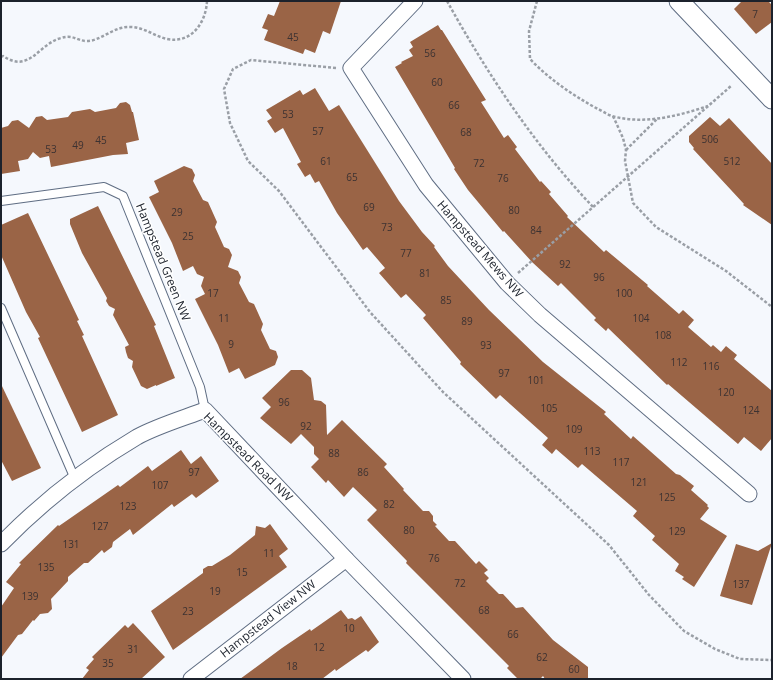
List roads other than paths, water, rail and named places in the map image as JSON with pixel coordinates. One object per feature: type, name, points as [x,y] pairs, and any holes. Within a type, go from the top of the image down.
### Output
[{"type":"street","name":"Hampstead Mews NW","points":[[415,1],[351,68],[426,185],[507,283],[540,315],[749,494]]},
{"type":"street","points":[[679,1],[769,91]]},
{"type":"street","name":"Hampstead Road NW","points":[[1,544],[25,519],[75,479],[138,436],[205,410],[346,559],[463,679]]},
{"type":"street","name":"Hampstead View NW","points":[[191,679],[346,559]]},
{"type":"lane","name":"Hampstead Green NW","points":[[1,201],[104,187],[123,196],[200,387],[205,410]]},
{"type":"lane","points":[[1,308],[75,479]]}]
